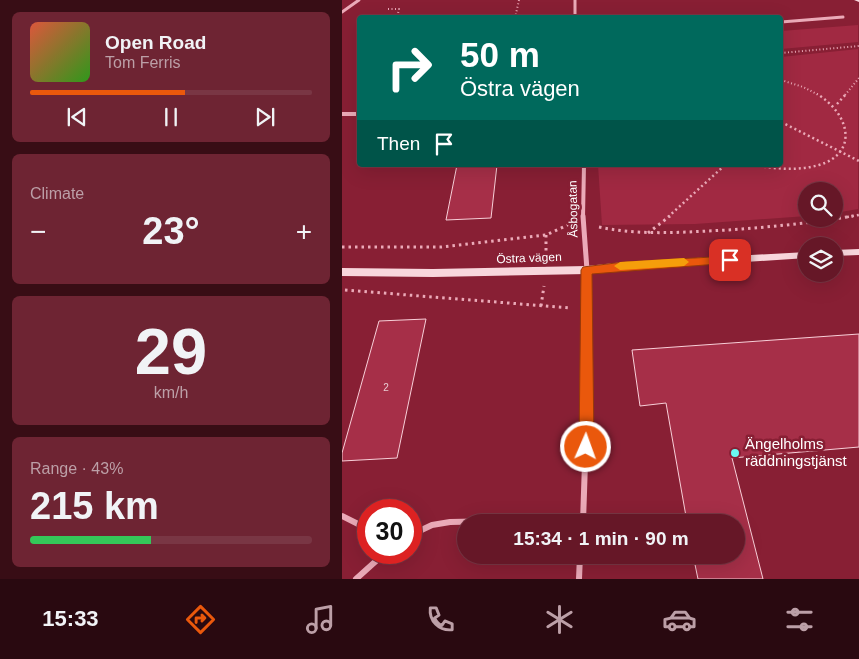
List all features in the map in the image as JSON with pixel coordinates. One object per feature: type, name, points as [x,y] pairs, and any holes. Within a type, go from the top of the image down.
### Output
[{"type":"main road","points":[[843,253],[858,252]]},
{"type":"main road","name":"Östra vägen","points":[[342,272],[433,273],[586,270],[798,256]]},
{"type":"street","points":[[342,12],[359,0]]},
{"type":"street","points":[[575,0],[575,15]]},
{"type":"street","points":[[783,22],[843,17]]},
{"type":"street","points":[[342,114],[357,114]]},
{"type":"street","name":"Åsbogatan","points":[[583,514],[588,365],[583,224],[584,167]]},
{"type":"street","points":[[342,516],[357,524]]},
{"type":"street","points":[[422,530],[432,525],[457,522]]},
{"type":"street","points":[[356,579],[373,564]]},
{"type":"street","points":[[579,579],[580,564]]},
{"type":"path","points":[[516,15],[518,0]]},
{"type":"path","points":[[388,9],[399,9],[398,15]]},
{"type":"path","points":[[783,53],[858,46]]},
{"type":"path","points":[[837,104],[858,78]]},
{"type":"path","points":[[783,81],[812,89],[837,104],[843,110]]},
{"type":"path","points":[[783,123],[858,161]]},
{"type":"path","points":[[766,167],[779,169],[812,167],[827,163],[843,154],[847,149]]},
{"type":"path","points":[[648,233],[675,212],[723,167]]},
{"type":"path","points":[[342,247],[449,246],[546,235],[560,230],[569,224],[583,224],[623,233],[648,233],[806,224],[858,215]]},
{"type":"path","points":[[342,290],[585,308]]},
{"type":"shaded area","points":[[858,25],[858,42],[783,49],[783,31]]},
{"type":"shaded area","points":[[858,49],[858,209],[843,212],[843,182],[798,182],[798,217],[695,224],[602,225],[598,167],[783,167],[783,57]]},
{"type":"building","points":[[457,167],[497,167],[491,218],[446,220]]},
{"type":"building","points":[[426,319],[397,458],[342,461],[342,453],[379,321]]},
{"type":"building","name":"Ängelholms räddningstjänst","points":[[859,334],[859,447],[732,458],[763,579],[698,579],[695,564],[745,564],[745,514],[686,514],[666,403],[640,406],[632,350]]},
{"type":"slow traffic","points":[[620,266],[684,262]]},
{"type":"place","name":"Ängelholms räddningstjänst","points":[[735,453]]},
{"type":"route","points":[[586,447],[588,365],[585,308],[586,270],[730,260]]}]
